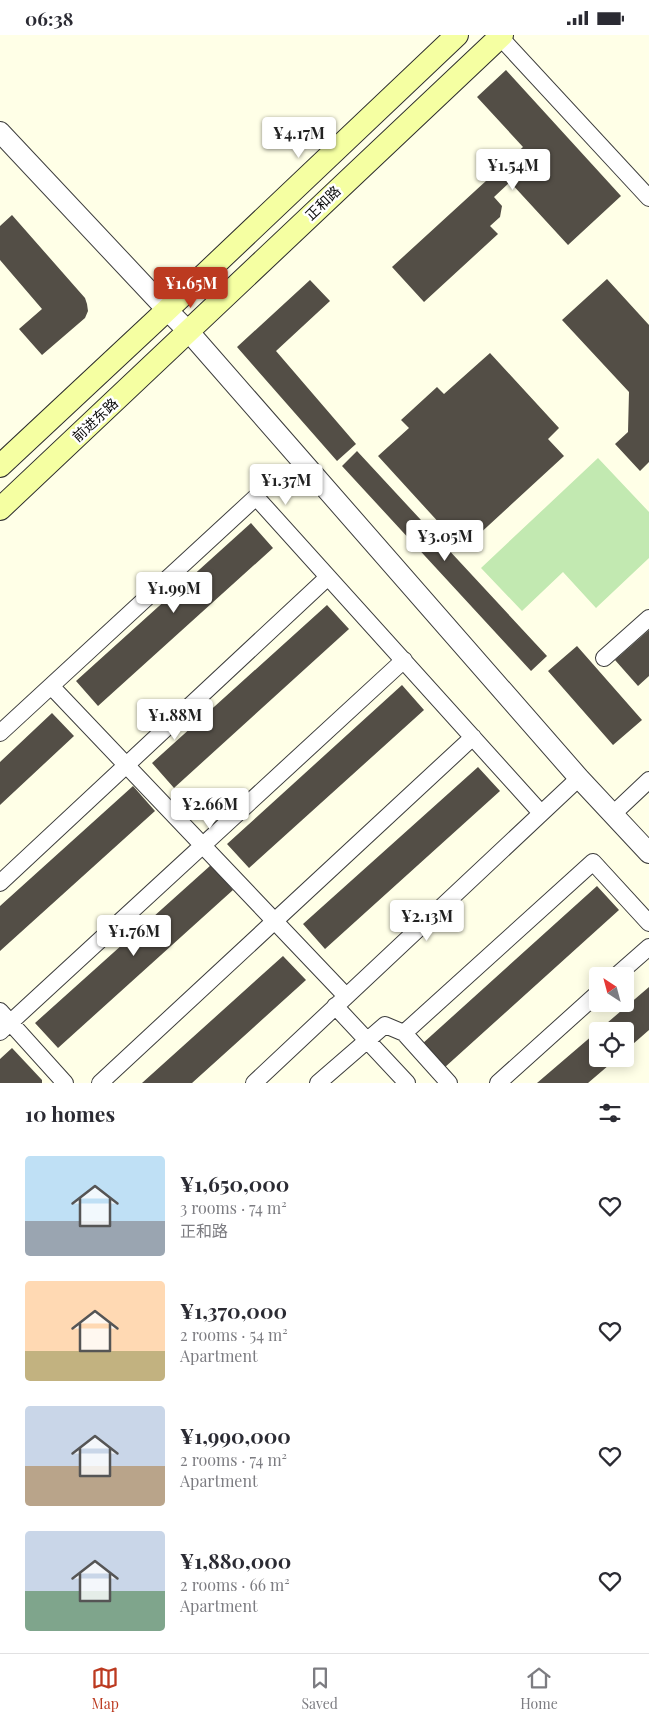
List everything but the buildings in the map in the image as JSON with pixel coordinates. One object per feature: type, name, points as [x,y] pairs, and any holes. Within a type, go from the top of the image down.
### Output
[{"type":"main road","points":[[0,466],[457,35]]},
{"type":"main road","name":"正和路","points":[[189,332],[352,175],[501,36]]},
{"type":"main road","name":"前进东路","points":[[0,509],[189,332]]},
{"type":"street","points":[[501,36],[649,198]]},
{"type":"street","points":[[0,132],[189,332],[579,778],[649,853]]},
{"type":"street","points":[[0,733],[256,497],[541,813]]},
{"type":"street","points":[[0,883],[328,577]]},
{"type":"street","points":[[604,658],[649,618]]},
{"type":"street","points":[[65,1083],[3,1022],[202,845],[404,660]]},
{"type":"street","points":[[50,685],[274,921],[341,1001],[367,1039],[407,1083]]},
{"type":"street","points":[[100,1083],[472,737]]},
{"type":"street","points":[[254,1083],[579,778]]},
{"type":"street","points":[[613,814],[649,781]]},
{"type":"street","points":[[404,1033],[593,862],[649,923]]},
{"type":"street","points":[[626,967],[649,947]]},
{"type":"street","points":[[498,1083],[589,1001]]},
{"type":"street","points":[[318,1083],[385,1025],[404,1033],[449,1083]]},
{"type":"green space","points":[[598,458],[649,512],[649,558],[596,608],[563,572],[522,611],[481,568]]}]
